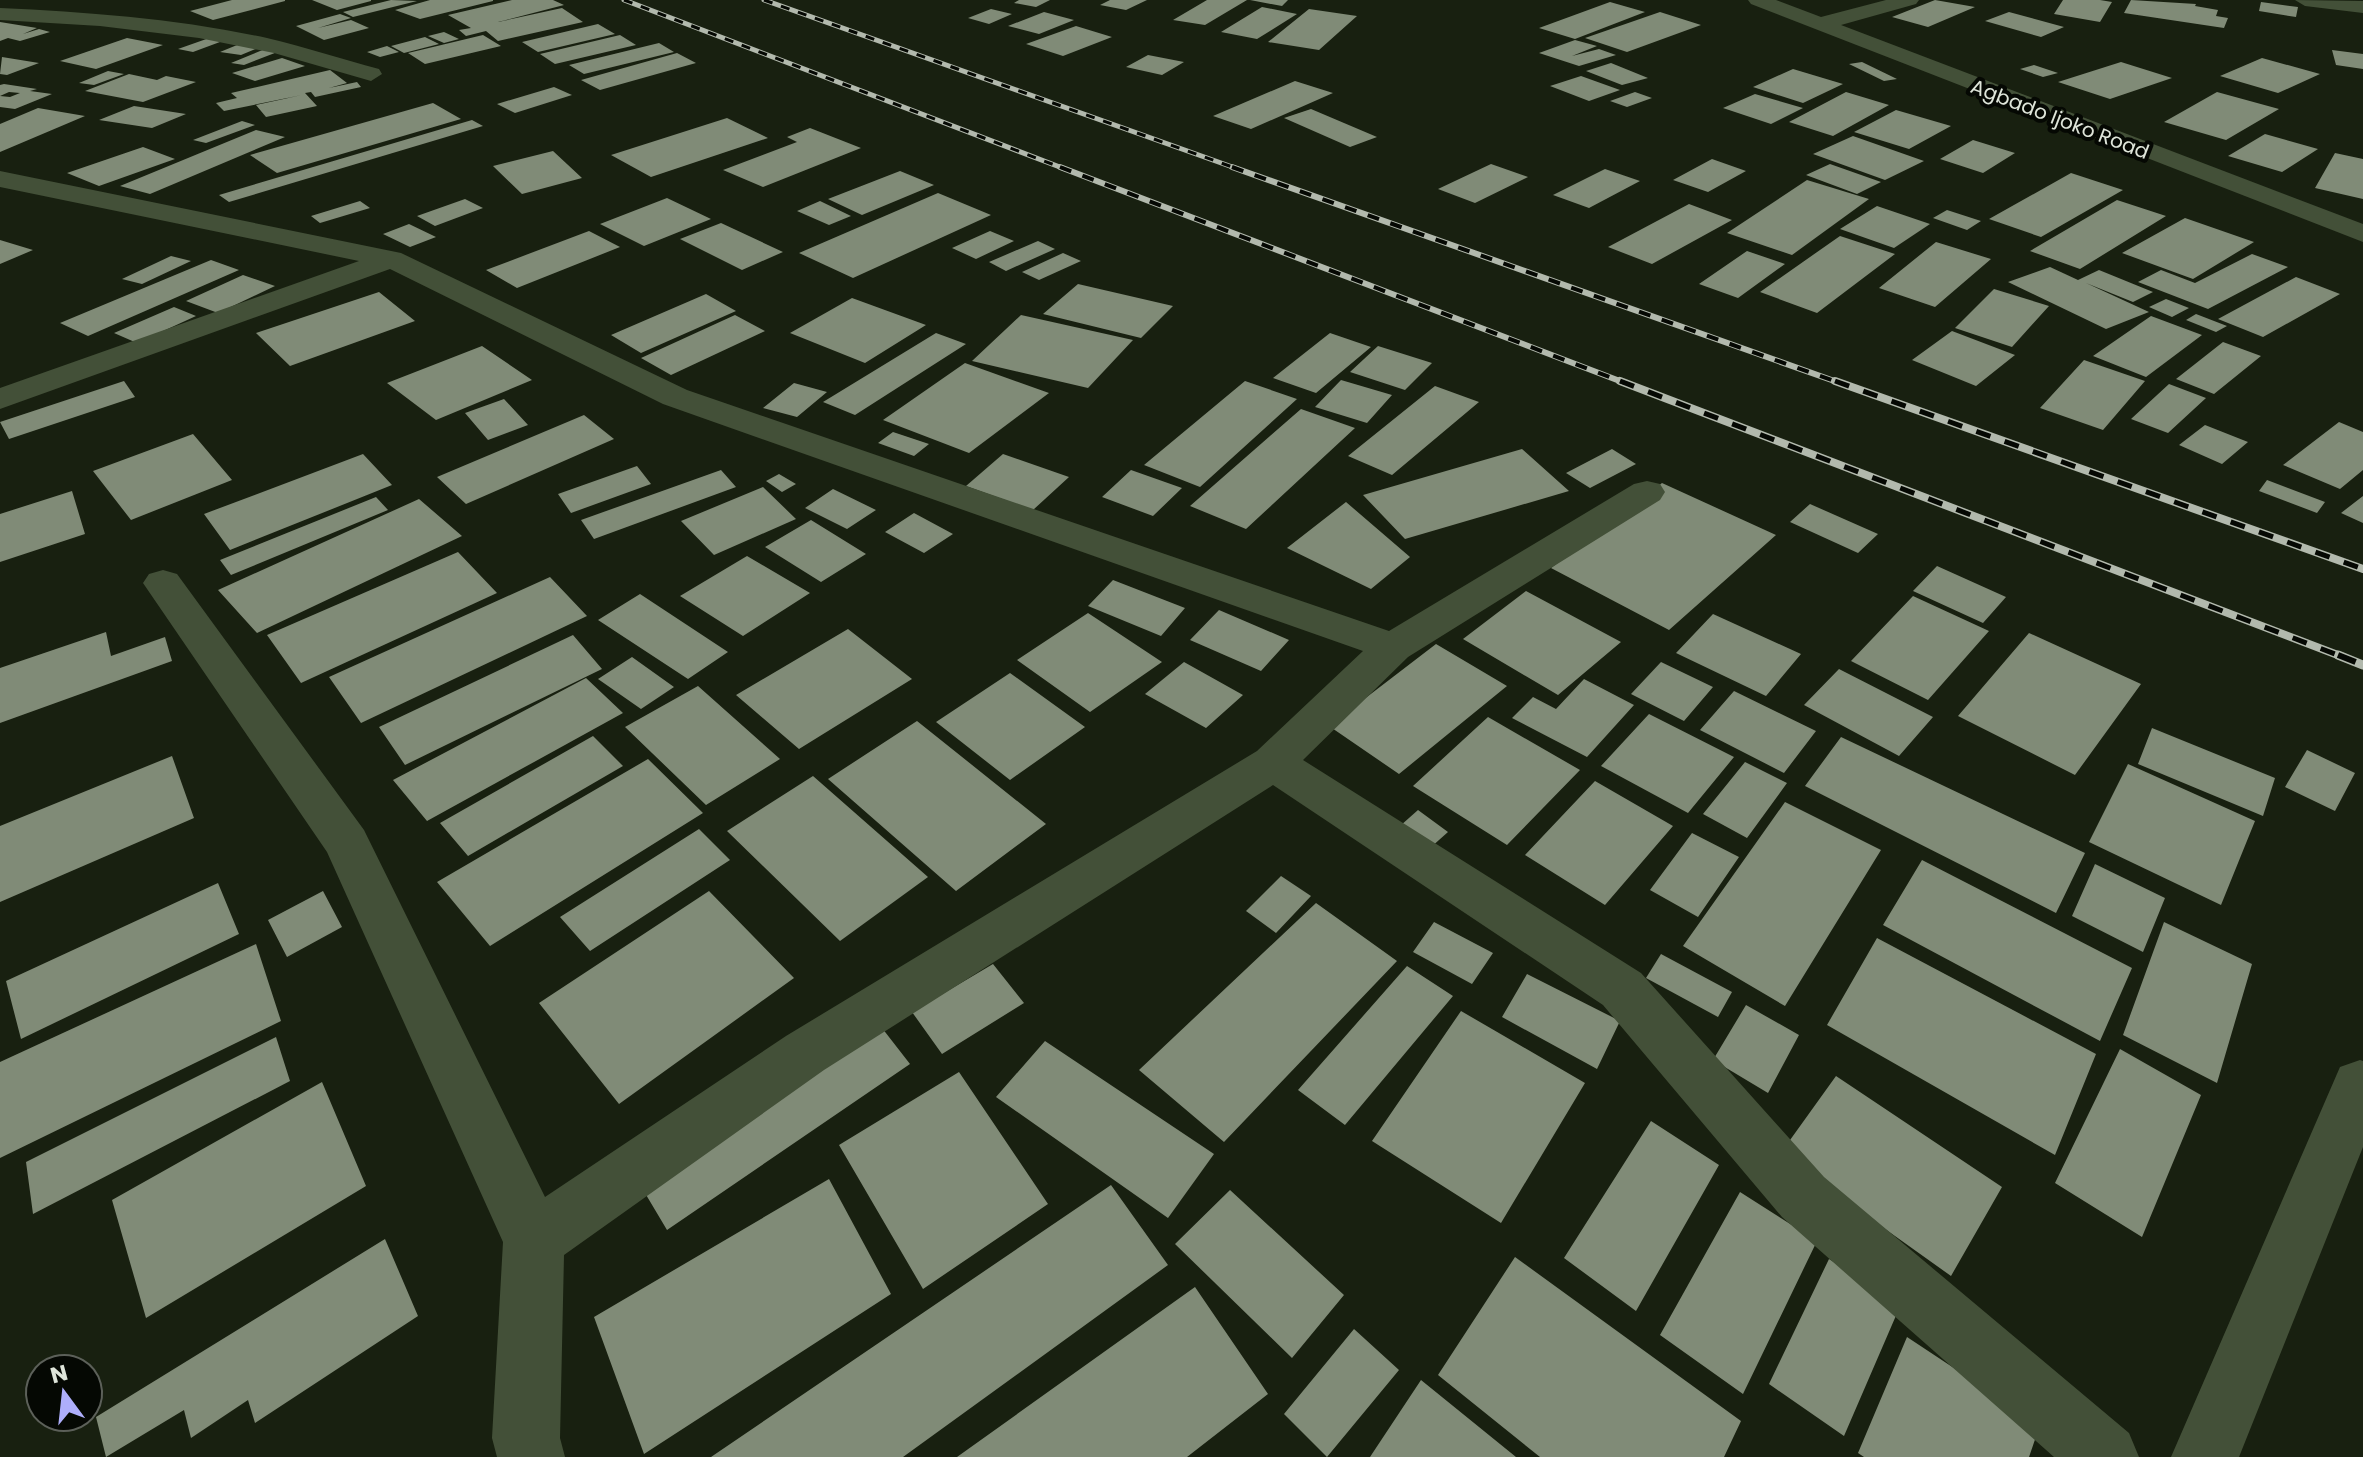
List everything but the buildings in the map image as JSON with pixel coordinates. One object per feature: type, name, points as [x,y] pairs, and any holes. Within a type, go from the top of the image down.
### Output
[{"type":"street","name":"Agbado Ijoko Road","points":[[1758,0],[2363,234]]},
{"type":"street","points":[[1820,24],[1909,0]]},
{"type":"street","points":[[2305,0],[2363,7]]},
{"type":"street","points":[[0,14],[73,17],[188,30],[267,45],[371,74]]},
{"type":"street","points":[[0,179],[391,259],[675,397],[1393,647]]},
{"type":"street","points":[[0,399],[391,259]]},
{"type":"street","points":[[534,1240],[805,1053],[1273,763],[1393,647],[1647,492]]},
{"type":"street","points":[[163,583],[347,843],[534,1240],[526,1438],[531,1457]]},
{"type":"street","points":[[1273,763],[1622,989],[1803,1197],[2105,1457]]},
{"type":"street","points":[[2205,1457],[2360,1085]]},
{"type":"railway","points":[[624,0],[1065,169]]},
{"type":"railway","points":[[764,0],[1238,169]]},
{"type":"railway","points":[[1060,167],[1625,383]]},
{"type":"railway","points":[[1232,167],[1840,383]]},
{"type":"railway","points":[[1620,381],[2343,657]]},
{"type":"railway","points":[[1835,381],[2363,569]]},
{"type":"railway","points":[[2338,655],[2343,657]]},
{"type":"railway","points":[[2343,657],[2363,665]]}]
